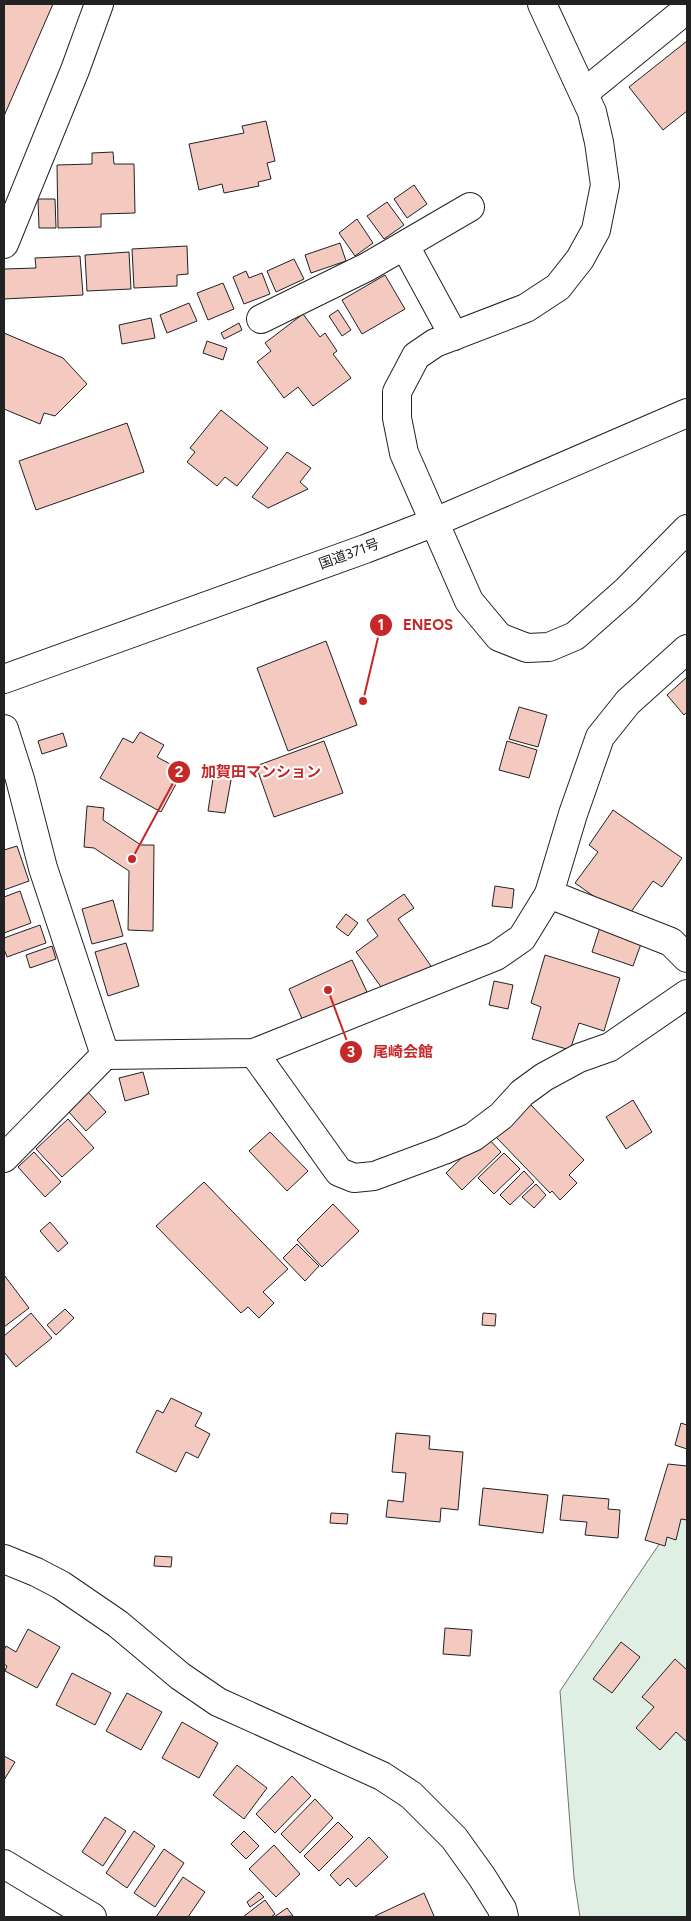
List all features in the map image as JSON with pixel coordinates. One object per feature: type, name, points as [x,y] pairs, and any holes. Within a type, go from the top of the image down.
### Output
[{"type":"main road","points":[[4,244],[75,70],[99,4]]},
{"type":"main road","points":[[542,4],[584,93],[594,120],[605,185],[596,230],[580,259],[558,287],[526,308],[435,343],[416,356],[397,392],[397,418],[404,453],[469,601],[499,637],[527,648],[549,647],[576,636],[626,591],[687,529]]},
{"type":"main road","points":[[584,93],[687,9]]},
{"type":"main road","points":[[261,319],[367,267],[470,208]]},
{"type":"main road","points":[[405,246],[454,336]]},
{"type":"main road","name":"国道371号","points":[[4,679],[434,522],[687,413]]},
{"type":"main road","points":[[4,1158],[105,1055],[254,1053],[496,956],[522,938],[549,894],[573,814],[600,737],[628,702],[687,649]]},
{"type":"main road","points":[[4,729],[20,779],[43,868],[105,1055]]},
{"type":"main road","points":[[549,894],[671,942],[687,958]]},
{"type":"main road","points":[[254,1053],[339,1172],[354,1178],[374,1176],[473,1137],[501,1116],[522,1093],[544,1078],[579,1058],[610,1047],[687,994]]},
{"type":"main road","points":[[4,1559],[62,1584],[118,1624],[180,1676],[218,1702],[382,1776],[411,1795],[454,1838],[482,1877],[502,1909],[504,1917]]},
{"type":"main road","points":[[4,1864],[92,1917]]},
{"type":"green space","points":[[687,1513],[687,1917],[580,1917],[574,1878],[560,1691],[668,1531]]},
{"type":"building","points":[[4,4],[53,4],[4,116]]},
{"type":"building","points":[[687,41],[687,111],[663,130],[629,87]]},
{"type":"building","points":[[266,121],[275,161],[267,163],[271,179],[258,182],[259,186],[224,193],[222,184],[199,190],[189,144],[244,133],[242,126]]},
{"type":"building","points":[[113,152],[114,164],[134,164],[135,213],[101,214],[101,227],[58,228],[57,165],[92,164],[92,153]]},
{"type":"building","points":[[414,185],[427,204],[407,218],[394,199]]},
{"type":"building","points":[[38,199],[55,199],[56,228],[39,228]]},
{"type":"building","points":[[387,202],[404,225],[384,239],[367,216]]},
{"type":"building","points":[[357,219],[373,243],[355,256],[339,233]]},
{"type":"building","points":[[340,243],[346,261],[311,273],[305,255]]},
{"type":"building","points":[[187,246],[188,274],[177,275],[177,286],[134,288],[132,249]]},
{"type":"building","points":[[129,252],[131,289],[87,291],[85,255]]},
{"type":"building","points":[[80,256],[83,295],[4,299],[4,269],[36,268],[35,258]]},
{"type":"building","points":[[294,259],[304,279],[276,292],[267,271]]},
{"type":"building","points":[[246,271],[249,278],[262,273],[270,294],[244,304],[233,277]]},
{"type":"building","points":[[385,275],[405,309],[362,334],[342,300]]},
{"type":"building","points":[[223,283],[234,309],[208,320],[197,293]]},
{"type":"building","points":[[189,303],[197,321],[167,333],[160,315]]},
{"type":"building","points":[[338,310],[351,330],[342,336],[329,316]]},
{"type":"building","points":[[303,314],[320,337],[325,333],[337,351],[333,354],[351,378],[313,406],[298,387],[284,398],[257,362],[271,351],[265,343]]},
{"type":"building","points":[[151,318],[155,338],[122,344],[119,325]]},
{"type":"building","points":[[239,323],[242,330],[224,339],[221,333]]},
{"type":"building","points":[[4,333],[63,358],[87,384],[55,416],[44,413],[40,424],[4,409]]},
{"type":"building","points":[[207,341],[227,348],[223,360],[203,353]]},
{"type":"building","points":[[221,410],[268,448],[237,486],[225,477],[217,486],[187,462],[195,452],[190,448]]},
{"type":"building","points":[[127,423],[144,472],[36,510],[19,461]]},
{"type":"building","points":[[287,452],[311,468],[300,482],[308,489],[268,508],[252,497]]},
{"type":"building","points":[[326,641],[357,725],[288,751],[257,668]]},
{"type":"building","points":[[687,677],[687,712],[684,715],[667,695]]},
{"type":"building","points":[[519,707],[547,715],[538,747],[509,739]]},
{"type":"building","points":[[140,732],[164,745],[157,757],[183,771],[161,812],[100,778],[123,738],[133,743]]},
{"type":"building","points":[[63,733],[67,746],[42,754],[38,741]]},
{"type":"building","points":[[324,741],[343,793],[274,817],[256,766]]},
{"type":"building","points":[[507,741],[537,750],[529,778],[499,770]]},
{"type":"building","points":[[215,766],[233,769],[225,813],[208,811]]},
{"type":"building","points":[[87,806],[104,808],[103,820],[141,845],[154,845],[153,931],[128,930],[129,871],[94,848],[84,847]]},
{"type":"building","points":[[613,810],[682,858],[662,887],[653,881],[626,919],[575,883],[598,852],[589,845]]},
{"type":"building","points":[[17,846],[29,881],[4,890],[4,850]]},
{"type":"building","points":[[495,886],[514,889],[512,908],[492,906]]},
{"type":"building","points":[[20,891],[31,923],[4,933],[4,897]]},
{"type":"building","points":[[404,894],[414,908],[398,919],[431,966],[403,986],[384,991],[356,952],[378,936],[367,920]]},
{"type":"building","points":[[113,900],[123,936],[92,944],[82,909]]},
{"type":"building","points":[[346,914],[358,923],[348,936],[336,927]]},
{"type":"building","points":[[40,925],[46,943],[7,957],[4,949],[4,938]]},
{"type":"building","points":[[600,927],[642,941],[633,966],[592,952]]},
{"type":"building","points":[[126,943],[139,986],[108,996],[95,952]]},
{"type":"building","points":[[52,946],[56,959],[30,968],[26,955]]},
{"type":"building","points":[[545,955],[620,978],[604,1031],[579,1023],[570,1050],[532,1039],[541,1007],[531,1003]]},
{"type":"building","points":[[352,960],[367,992],[303,1021],[289,989]]},
{"type":"building","points":[[494,981],[513,985],[508,1009],[489,1005]]},
{"type":"building","points":[[143,1072],[149,1094],[125,1101],[119,1078]]},
{"type":"building","points":[[88,1092],[106,1112],[86,1131],[67,1110]]},
{"type":"building","points":[[633,1100],[652,1132],[626,1149],[606,1117]]},
{"type":"building","points":[[530,1104],[584,1160],[569,1175],[577,1183],[560,1200],[552,1191],[550,1193],[496,1137]]},
{"type":"building","points":[[68,1119],[94,1148],[62,1177],[36,1149]]},
{"type":"building","points":[[270,1132],[308,1171],[287,1191],[249,1151]]},
{"type":"building","points":[[485,1135],[501,1152],[462,1190],[446,1173]]},
{"type":"building","points":[[34,1152],[61,1182],[45,1197],[18,1167]]},
{"type":"building","points":[[504,1153],[520,1169],[494,1194],[478,1178]]},
{"type":"building","points":[[524,1171],[534,1182],[510,1205],[500,1195]]},
{"type":"building","points":[[204,1182],[288,1269],[263,1292],[274,1303],[259,1318],[248,1307],[241,1313],[156,1226]]},
{"type":"building","points":[[536,1184],[546,1195],[534,1208],[522,1197]]},
{"type":"building","points":[[333,1204],[359,1231],[322,1267],[297,1240]]},
{"type":"building","points":[[50,1222],[68,1243],[58,1252],[40,1231]]},
{"type":"building","points":[[297,1244],[319,1266],[305,1281],[283,1258]]},
{"type":"building","points":[[4,1275],[29,1308],[4,1327]]},
{"type":"building","points":[[65,1309],[74,1318],[56,1335],[47,1325]]},
{"type":"building","points":[[31,1313],[52,1338],[16,1367],[4,1352],[4,1336]]},
{"type":"building","points":[[483,1313],[496,1314],[495,1326],[482,1325]]},
{"type":"building","points":[[171,1398],[202,1413],[195,1426],[210,1434],[198,1458],[186,1452],[176,1472],[136,1452],[157,1410],[163,1413]]},
{"type":"building","points":[[681,1423],[687,1425],[687,1449],[675,1445]]},
{"type":"building","points":[[396,1433],[430,1436],[429,1449],[463,1452],[458,1510],[441,1508],[440,1522],[386,1517],[388,1500],[403,1502],[406,1473],[392,1472]]},
{"type":"building","points":[[668,1464],[687,1466],[687,1520],[681,1519],[676,1540],[667,1537],[665,1546],[645,1540]]},
{"type":"building","points":[[483,1488],[548,1495],[543,1533],[479,1525]]},
{"type":"building","points":[[563,1495],[609,1499],[608,1509],[620,1510],[618,1538],[585,1535],[587,1522],[560,1520]]},
{"type":"building","points":[[331,1513],[348,1514],[347,1524],[330,1523]]},
{"type":"building","points":[[155,1556],[172,1557],[171,1567],[154,1566]]},
{"type":"building","points":[[445,1628],[472,1630],[470,1656],[443,1654]]},
{"type":"building","points":[[28,1629],[60,1647],[37,1688],[5,1671],[7,1666],[4,1664],[4,1650],[6,1646],[16,1652]]},
{"type":"building","points":[[621,1642],[640,1657],[612,1693],[593,1679]]},
{"type":"building","points":[[675,1659],[687,1670],[687,1742],[676,1732],[660,1750],[636,1728],[654,1707],[642,1697]]},
{"type":"building","points":[[72,1673],[111,1693],[95,1725],[56,1705]]},
{"type":"building","points":[[127,1693],[162,1712],[141,1750],[106,1731]]},
{"type":"building","points":[[182,1722],[218,1743],[199,1778],[162,1758]]},
{"type":"building","points":[[4,1756],[15,1762],[4,1780]]},
{"type":"building","points":[[237,1765],[267,1788],[244,1819],[213,1795]]},
{"type":"building","points":[[292,1776],[311,1796],[275,1833],[256,1814]]},
{"type":"building","points":[[315,1799],[333,1818],[300,1853],[281,1834]]},
{"type":"building","points":[[105,1817],[126,1831],[103,1866],[82,1852]]},
{"type":"building","points":[[338,1822],[353,1837],[319,1871],[304,1856]]},
{"type":"building","points":[[134,1831],[155,1846],[127,1888],[106,1873]]},
{"type":"building","points":[[244,1831],[259,1846],[246,1859],[231,1844]]},
{"type":"building","points":[[369,1837],[388,1857],[356,1887],[348,1878],[340,1886],[330,1875]]},
{"type":"building","points":[[274,1845],[300,1874],[276,1897],[249,1869]]},
{"type":"building","points":[[164,1849],[184,1863],[155,1907],[134,1893]]},
{"type":"building","points":[[183,1877],[205,1892],[188,1917],[156,1917]]},
{"type":"building","points":[[259,1892],[264,1897],[250,1907],[247,1902]]},
{"type":"building","points":[[424,1893],[434,1916],[375,1916]]},
{"type":"building","points":[[265,1900],[275,1914],[271,1917],[243,1917]]},
{"type":"building","points":[[287,1908],[293,1916],[274,1917]]},
{"type":"place","name":"ENEOS","points":[[363,701]]},
{"type":"place","name":"加賀田マンション","points":[[132,859]]},
{"type":"place","name":"尾崎会館","points":[[328,990]]}]
